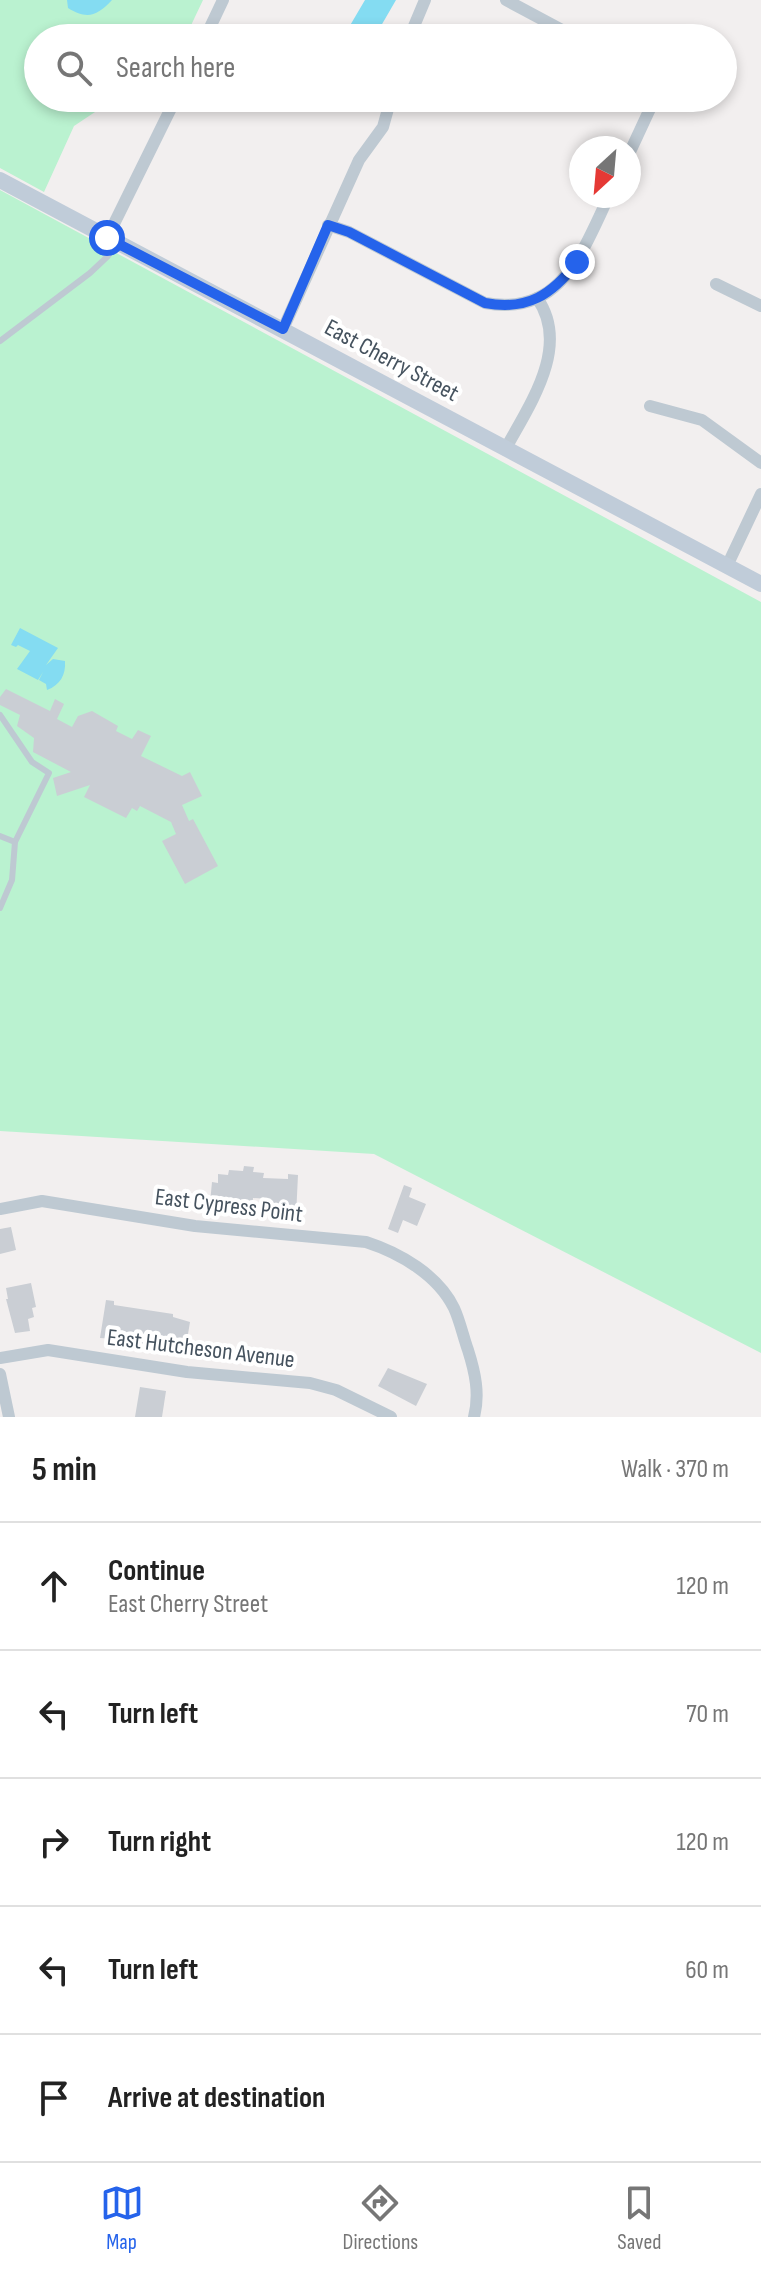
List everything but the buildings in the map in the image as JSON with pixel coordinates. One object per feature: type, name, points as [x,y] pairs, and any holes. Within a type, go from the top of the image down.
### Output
[{"type":"street","points":[[212,24],[223,0]]},
{"type":"street","points":[[415,24],[425,0]]},
{"type":"street","points":[[506,0],[551,24]]},
{"type":"street","points":[[112,240],[170,112]]},
{"type":"street","points":[[283,329],[359,160],[383,127],[387,112]]},
{"type":"street","points":[[637,136],[648,112]]},
{"type":"street","name":"East Cherry Street","points":[[0,180],[761,584]]},
{"type":"street","points":[[328,225],[362,238],[485,303],[520,305],[561,283],[577,262],[603,208]]},
{"type":"street","points":[[716,284],[761,306]]},
{"type":"street","points":[[506,448],[548,365],[550,342],[546,310],[537,298]]},
{"type":"street","points":[[650,406],[702,420],[761,463]]},
{"type":"street","points":[[727,566],[761,494]]},
{"type":"street","name":"East Cypress Point","points":[[0,1209],[42,1201],[195,1226],[366,1242],[379,1246],[422,1270],[442,1289],[454,1309],[475,1372],[477,1396],[474,1417]]},
{"type":"street","name":"East Hutcheson Avenue","points":[[0,1358],[48,1350],[187,1372],[310,1383],[336,1390],[391,1417]]},
{"type":"street","points":[[0,1374],[9,1417]]},
{"type":"lane","points":[[0,341],[92,271],[108,256],[112,240]]},
{"type":"lane","points":[[0,715],[32,762],[49,773],[15,842],[12,880],[0,908]]},
{"type":"lane","points":[[0,836],[15,842]]},
{"type":"green space","points":[[0,0],[203,0],[192,24],[24,24],[24,112],[95,112],[74,126],[44,192],[0,168]]},
{"type":"green space","points":[[0,190],[761,602],[761,1353],[374,1154],[0,1131]]},
{"type":"water","points":[[67,0],[112,0],[96,13],[86,15],[68,8]]},
{"type":"water","points":[[365,0],[396,0],[382,24],[351,24]]},
{"type":"water","points":[[20,628],[58,648],[46,665],[53,659],[65,661],[61,679],[52,688],[47,690],[46,684],[39,680],[43,672],[38,680],[17,669],[30,651],[11,645]]},
{"type":"route","points":[[107,238],[283,329],[328,225],[349,232],[485,303],[500,306],[520,305],[545,294],[561,283],[577,262]]}]
